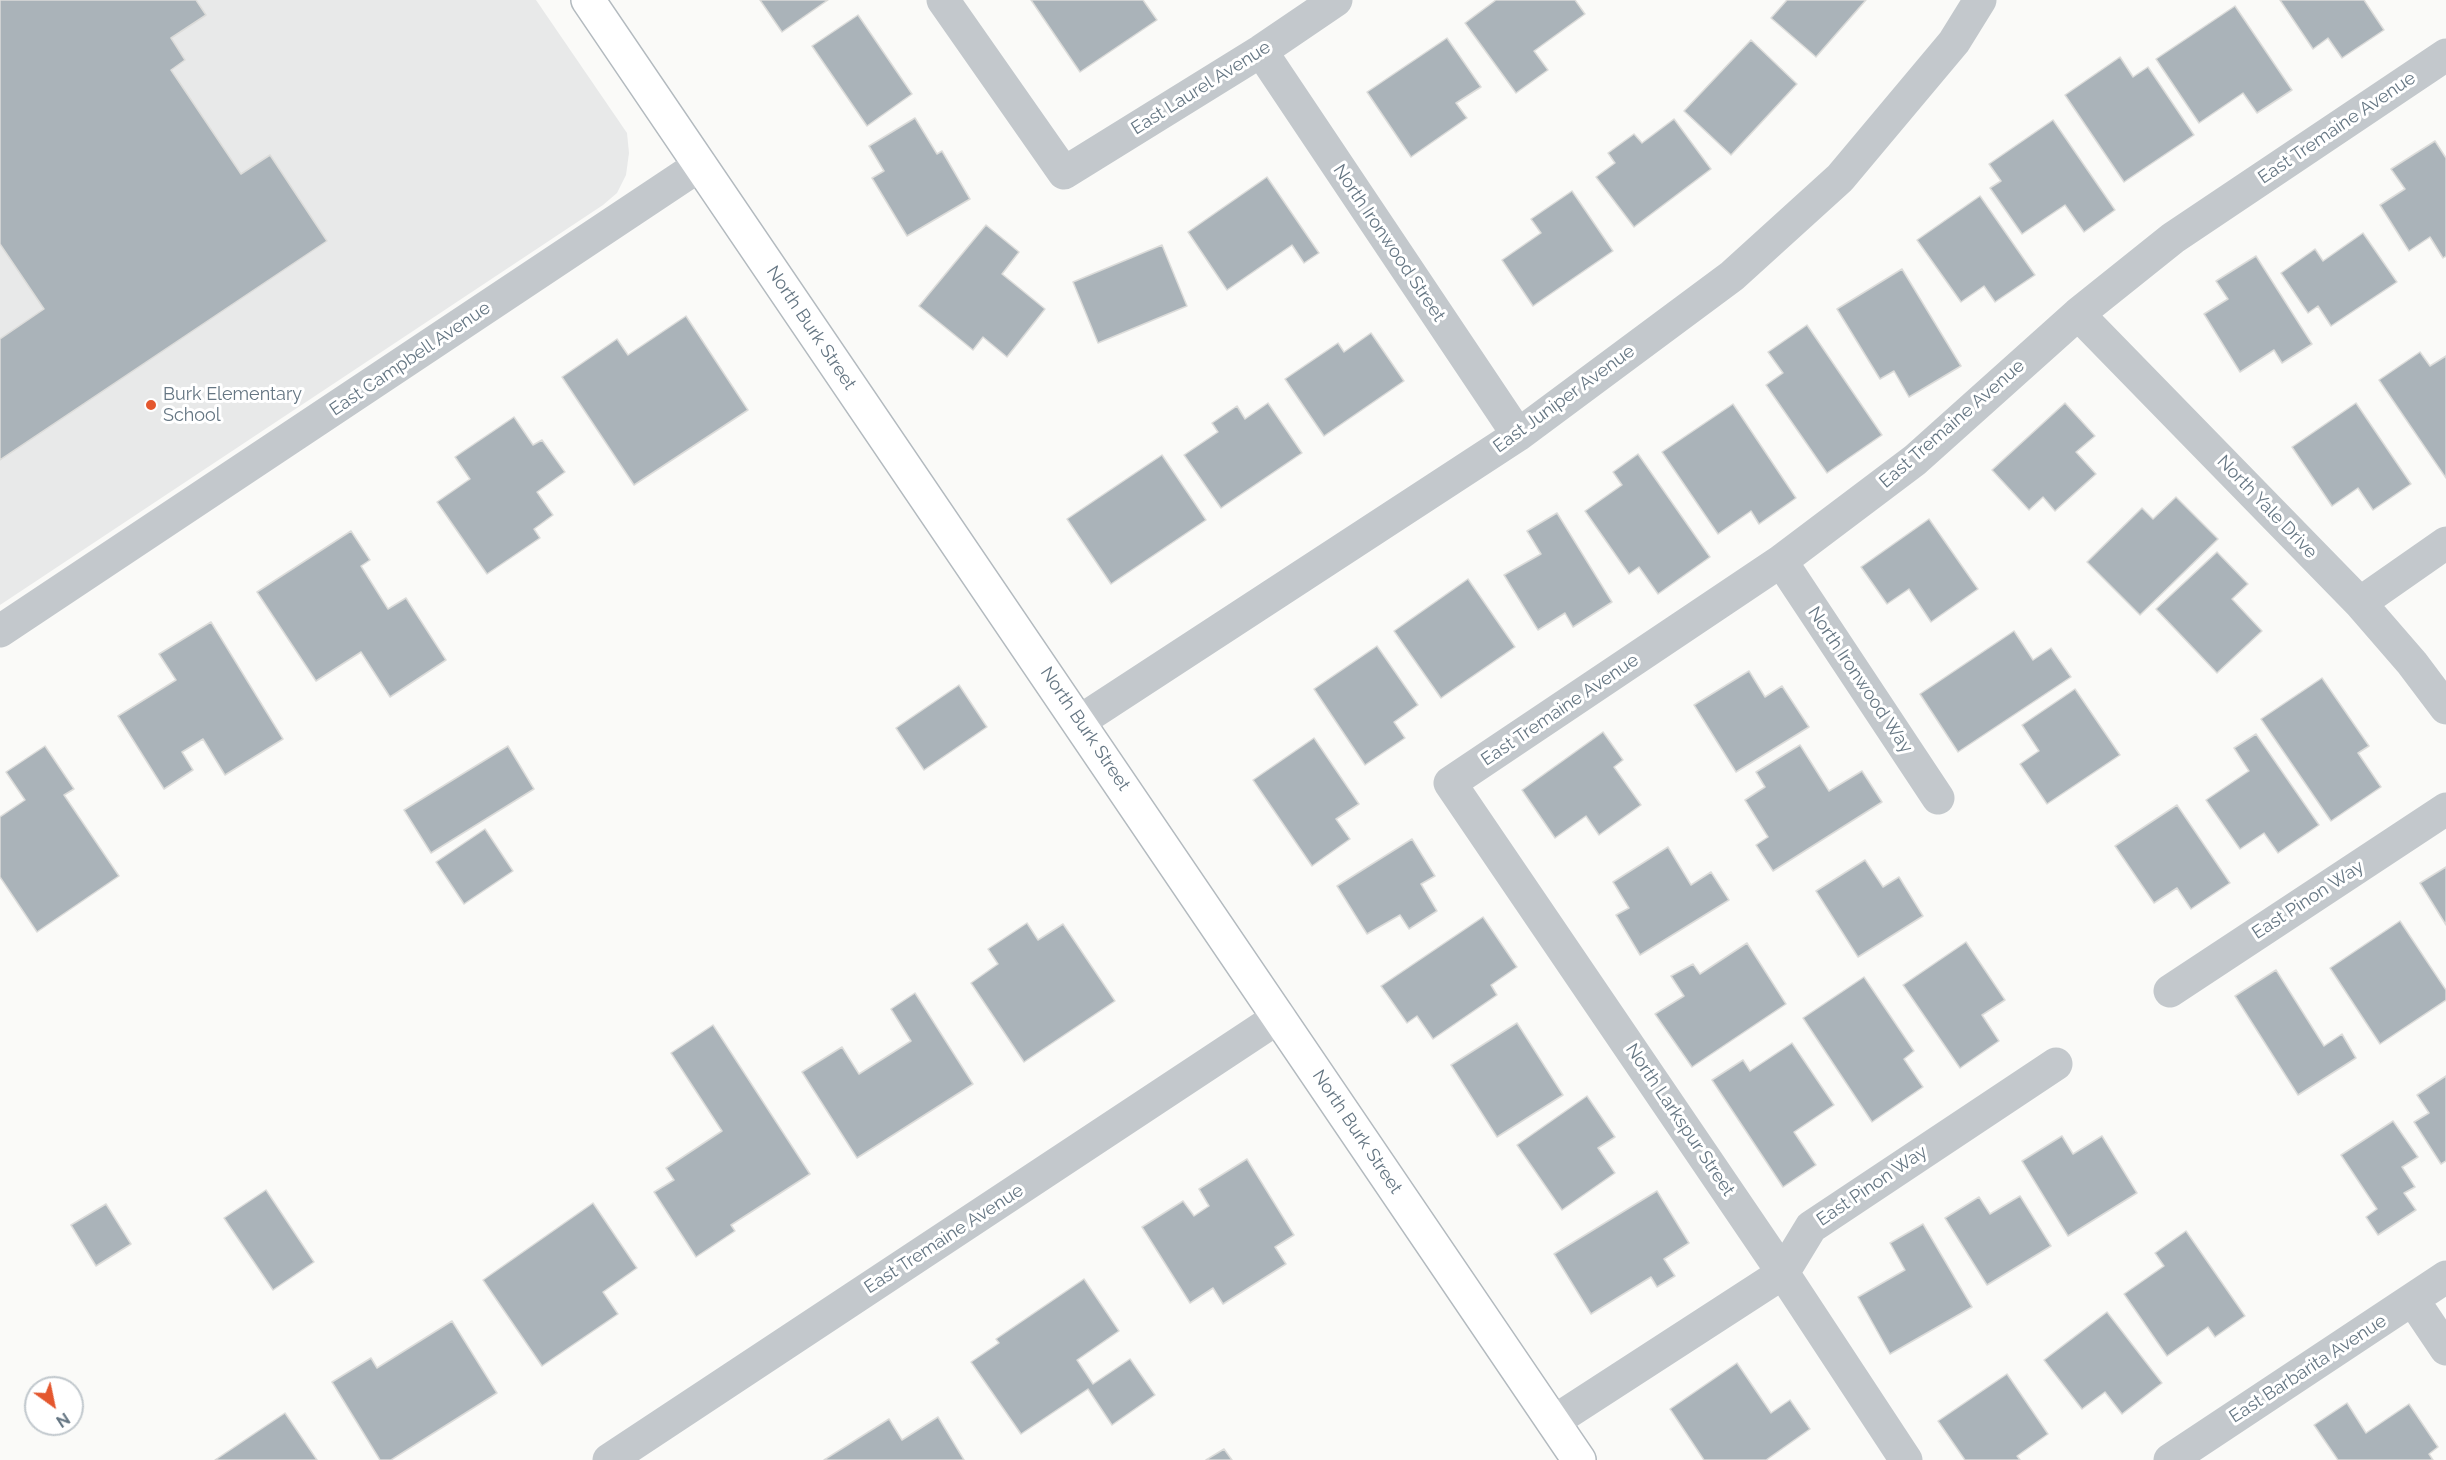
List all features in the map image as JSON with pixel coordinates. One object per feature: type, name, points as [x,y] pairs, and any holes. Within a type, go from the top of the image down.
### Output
[{"type":"street","name":"North Burk Street","points":[[588,0],[1080,721],[1579,1460]]},
{"type":"street","name":"East Laurel Avenue","points":[[943,0],[1065,173],[1261,51],[1336,0]]},
{"type":"street","name":"East Juniper Avenue","points":[[1080,721],[1518,435],[1732,276],[1840,178],[1954,42],[1980,0]]},
{"type":"street","name":"North Ironwood Street","points":[[1261,51],[1518,435]]},
{"type":"street","name":"East Tremaine Avenue","points":[[1450,783],[1781,561],[1915,460],[2078,314],[2173,238],[2446,55]]},
{"type":"street","name":"East Campbell Avenue","points":[[0,631],[700,165]]},
{"type":"street","name":"North Yale Drive","points":[[2078,314],[2360,603],[2412,663],[2446,708]]},
{"type":"street","points":[[2360,603],[2446,543]]},
{"type":"street","name":"North Ironwood Way","points":[[1781,561],[1938,798]]},
{"type":"street","name":"North Larkspur Street","points":[[1450,783],[1783,1273],[1906,1460]]},
{"type":"street","name":"East Pinon Way","points":[[2170,991],[2446,809]]},
{"type":"street","name":"East Tremaine Avenue","points":[[609,1460],[1279,1017]]},
{"type":"street","name":"East Pinon Way","points":[[1553,1422],[1783,1273],[1811,1227],[2056,1064]]},
{"type":"street","name":"East Barbarita Avenue","points":[[2170,1460],[2446,1277]]},
{"type":"street","points":[[2413,1299],[2446,1349]]},
{"type":"shaded area","name":"Burk Elementary School","points":[[0,0],[536,0],[627,133],[629,153],[626,175],[617,193],[603,205],[0,605]]},
{"type":"building","points":[[0,0],[196,0],[206,15],[171,38],[185,60],[171,70],[241,174],[270,155],[327,241],[0,460],[0,339],[44,309],[0,244]]},
{"type":"building","points":[[760,0],[828,0],[782,32]]},
{"type":"building","points":[[1031,0],[1143,0],[1157,20],[1080,72]]},
{"type":"building","points":[[1496,0],[1575,0],[1585,14],[1534,51],[1548,70],[1516,93],[1465,23]]},
{"type":"building","points":[[1787,0],[1866,0],[1816,57],[1771,18]]},
{"type":"building","points":[[2280,0],[2364,0],[2384,30],[2342,58],[2328,38],[2313,49]]},
{"type":"building","points":[[2235,6],[2292,90],[2257,113],[2243,93],[2199,123],[2156,59]]},
{"type":"building","points":[[858,15],[912,94],[867,126],[812,46]]},
{"type":"building","points":[[1447,38],[1481,87],[1456,103],[1467,118],[1411,157],[1367,92]]},
{"type":"building","points":[[1751,40],[1797,84],[1731,155],[1684,111]]},
{"type":"building","points":[[2120,57],[2133,77],[2148,67],[2194,135],[2124,182],[2065,95]]},
{"type":"building","points":[[915,118],[937,154],[942,151],[970,199],[907,236],[872,178],[884,171],[869,146]]},
{"type":"building","points":[[1674,119],[1711,169],[1634,227],[1596,177],[1615,163],[1608,153],[1634,134],[1642,143]]},
{"type":"building","points":[[2053,120],[2115,210],[2084,232],[2065,205],[2022,234],[1990,188],[2001,181],[1989,164]]},
{"type":"building","points":[[2435,141],[2446,158],[2446,256],[2443,258],[2430,237],[2409,251],[2380,205],[2405,189],[2391,169]]},
{"type":"building","points":[[1267,177],[1319,253],[1304,263],[1292,245],[1227,290],[1188,232]]},
{"type":"building","points":[[1572,191],[1613,251],[1533,306],[1502,260],[1541,233],[1531,219]]},
{"type":"building","points":[[1980,196],[2035,275],[1995,302],[1984,286],[1961,302],[1917,240]]},
{"type":"building","points":[[986,225],[1019,252],[1002,274],[1045,309],[1007,357],[983,337],[973,350],[919,306]]},
{"type":"building","points":[[2363,233],[2397,282],[2331,326],[2318,306],[2308,313],[2281,273],[2315,249],[2323,261]]},
{"type":"building","points":[[1162,245],[1187,306],[1098,343],[1073,282]]},
{"type":"building","points":[[2256,256],[2312,344],[2282,363],[2274,350],[2240,372],[2204,314],[2228,299],[2216,281]]},
{"type":"building","points":[[1902,269],[1961,366],[1909,397],[1894,371],[1880,379],[1837,309]]},
{"type":"building","points":[[686,316],[748,410],[634,485],[562,377],[617,339],[628,355]]},
{"type":"building","points":[[1807,325],[1882,435],[1827,473],[1766,385],[1783,373],[1768,352]]},
{"type":"building","points":[[1371,333],[1404,381],[1324,436],[1285,379],[1338,343],[1344,352]]},
{"type":"building","points":[[2420,352],[2430,366],[2446,356],[2446,478],[2379,380]]},
{"type":"building","points":[[1268,403],[1302,453],[1221,508],[1184,455],[1218,432],[1212,423],[1237,406],[1245,419]]},
{"type":"building","points":[[2065,403],[2095,436],[2076,452],[2096,474],[2055,511],[2043,497],[2029,510],[1992,470]]},
{"type":"building","points":[[2356,403],[2411,484],[2373,510],[2358,488],[2332,506],[2292,447]]},
{"type":"building","points":[[1733,404],[1796,498],[1759,524],[1751,511],[1718,534],[1662,452]]},
{"type":"building","points":[[514,417],[533,445],[542,440],[565,472],[537,492],[553,515],[534,529],[540,538],[487,574],[437,502],[470,479],[455,457]]},
{"type":"building","points":[[1638,454],[1710,557],[1658,594],[1639,567],[1629,574],[1585,511],[1622,485],[1613,472]]},
{"type":"building","points":[[1162,455],[1206,520],[1111,584],[1067,519]]},
{"type":"building","points":[[2176,497],[2218,539],[2140,615],[2087,562],[2142,508],[2153,519]]},
{"type":"building","points":[[1557,513],[1612,602],[1573,627],[1565,613],[1538,630],[1504,575],[1541,554],[1527,531]]},
{"type":"building","points":[[1929,519],[1978,589],[1931,622],[1909,589],[1887,604],[1861,567]]},
{"type":"building","points":[[351,531],[370,560],[361,566],[388,609],[406,598],[446,660],[390,697],[361,652],[316,681],[257,592]]},
{"type":"building","points":[[2217,552],[2248,584],[2232,599],[2262,631],[2217,673],[2156,609]]},
{"type":"building","points":[[1468,579],[1515,647],[1441,698],[1394,631]]},
{"type":"building","points":[[211,622],[283,739],[225,775],[203,739],[182,752],[193,770],[164,789],[118,716],[176,680],[159,654]]},
{"type":"building","points":[[2014,631],[2033,660],[2051,648],[2071,677],[1958,752],[1920,694]]},
{"type":"building","points":[[1377,646],[1418,705],[1394,722],[1405,738],[1365,765],[1314,689]]},
{"type":"building","points":[[1749,671],[1765,697],[1782,686],[1809,727],[1736,772],[1694,705]]},
{"type":"building","points":[[2322,678],[2369,746],[2358,753],[2381,787],[2331,821],[2261,719]]},
{"type":"building","points":[[959,685],[987,727],[924,770],[896,728]]},
{"type":"building","points":[[2075,689],[2120,755],[2047,804],[2020,764],[2039,751],[2022,725]]},
{"type":"building","points":[[1603,732],[1623,760],[1614,767],[1641,805],[1599,835],[1586,816],[1555,838],[1522,790]]},
{"type":"building","points":[[2256,734],[2319,825],[2278,853],[2264,833],[2240,849],[2206,800],[2249,771],[2234,748]]},
{"type":"building","points":[[1314,738],[1359,804],[1336,819],[1350,839],[1312,866],[1253,780]]},
{"type":"building","points":[[1800,745],[1829,791],[1862,771],[1882,802],[1773,871],[1756,845],[1768,837],[1745,800],[1765,787],[1756,772]]},
{"type":"building","points":[[45,746],[74,789],[64,795],[119,876],[37,932],[0,877],[0,817],[25,800],[6,772]]},
{"type":"building","points":[[508,746],[534,789],[431,853],[404,810]]},
{"type":"building","points":[[2177,805],[2230,883],[2191,909],[2177,888],[2154,903],[2115,846]]},
{"type":"building","points":[[485,829],[513,871],[464,904],[436,862]]},
{"type":"building","points":[[1412,839],[1435,876],[1421,884],[1437,911],[1409,929],[1400,915],[1367,934],[1337,886]]},
{"type":"building","points":[[1668,847],[1691,885],[1711,872],[1729,900],[1640,955],[1616,915],[1629,908],[1613,882]]},
{"type":"building","points":[[1865,860],[1883,887],[1899,877],[1923,916],[1858,957],[1816,891]]},
{"type":"building","points":[[2446,867],[2446,925],[2420,883]]},
{"type":"building","points":[[1483,917],[1517,967],[1491,985],[1497,995],[1433,1039],[1417,1016],[1407,1023],[1381,986]]},
{"type":"building","points":[[2400,921],[2446,990],[2446,1000],[2380,1044],[2330,968]]},
{"type":"building","points":[[1027,923],[1038,940],[1063,924],[1115,1001],[1024,1062],[971,983],[998,964],[988,949]]},
{"type":"building","points":[[1966,942],[2005,1000],[1982,1015],[1999,1041],[1960,1068],[1903,985]]},
{"type":"building","points":[[1747,943],[1786,1004],[1692,1067],[1655,1014],[1684,996],[1671,976],[1693,964],[1700,974]]},
{"type":"building","points":[[2276,970],[2324,1046],[2342,1034],[2356,1058],[2298,1095],[2235,996]]},
{"type":"building","points":[[1864,977],[1914,1051],[1904,1059],[1923,1087],[1872,1122],[1803,1018]]},
{"type":"building","points":[[915,993],[973,1084],[857,1158],[802,1072],[842,1047],[859,1074],[911,1041],[891,1009]]},
{"type":"building","points":[[1517,1023],[1563,1095],[1497,1137],[1451,1065]]},
{"type":"building","points":[[713,1025],[810,1174],[731,1225],[735,1231],[696,1257],[654,1192],[674,1180],[666,1168],[722,1131],[671,1053]]},
{"type":"building","points":[[1792,1043],[1834,1105],[1794,1132],[1816,1165],[1783,1187],[1712,1080],[1743,1060],[1750,1071]]},
{"type":"building","points":[[2446,1076],[2446,1161],[2441,1164],[2414,1122],[2429,1113],[2417,1095]]},
{"type":"building","points":[[1587,1096],[1615,1137],[1598,1148],[1615,1173],[1562,1210],[1517,1145]]},
{"type":"building","points":[[2393,1121],[2418,1157],[2402,1167],[2415,1187],[2404,1193],[2416,1210],[2378,1235],[2366,1217],[2377,1209],[2341,1155]]},
{"type":"building","points":[[2062,1136],[2073,1154],[2102,1136],[2137,1193],[2068,1236],[2022,1161]]},
{"type":"building","points":[[1247,1159],[1294,1235],[1275,1247],[1286,1264],[1223,1304],[1213,1288],[1190,1303],[1142,1227],[1183,1201],[1194,1216],[1209,1206],[1199,1189]]},
{"type":"building","points":[[266,1190],[314,1262],[273,1290],[224,1218]]},
{"type":"building","points":[[1657,1191],[1689,1243],[1664,1259],[1675,1276],[1657,1287],[1651,1277],[1591,1314],[1554,1254]]},
{"type":"building","points":[[2020,1196],[2051,1246],[1987,1285],[1945,1218],[1979,1197],[1990,1214]]},
{"type":"building","points":[[593,1203],[637,1268],[603,1292],[618,1314],[542,1366],[483,1280]]},
{"type":"building","points":[[106,1204],[131,1244],[96,1266],[71,1225]]},
{"type":"building","points":[[1923,1224],[1972,1307],[1890,1354],[1858,1297],[1905,1270],[1890,1243]]},
{"type":"building","points":[[2186,1231],[2245,1316],[2215,1337],[2208,1327],[2167,1356],[2124,1294],[2164,1266],[2155,1253]]},
{"type":"building","points":[[1084,1279],[1119,1331],[1077,1360],[1093,1384],[1130,1359],[1155,1395],[1112,1425],[1088,1389],[1021,1434],[971,1362],[999,1343],[996,1339]]},
{"type":"building","points":[[2107,1312],[2162,1383],[2122,1414],[2105,1392],[2082,1409],[2044,1360]]},
{"type":"building","points":[[452,1321],[497,1393],[391,1460],[380,1460],[332,1382],[371,1358],[377,1368]]},
{"type":"building","points":[[1737,1363],[1771,1413],[1790,1400],[1810,1429],[1766,1460],[1704,1460],[1670,1409]]},
{"type":"building","points":[[2007,1374],[2048,1434],[2017,1456],[2020,1460],[1965,1460],[1938,1421]]},
{"type":"building","points":[[2347,1403],[2366,1433],[2409,1404],[2438,1447],[2429,1454],[2433,1460],[2338,1460],[2314,1425]]},
{"type":"building","points":[[285,1413],[317,1460],[215,1460]]},
{"type":"building","points":[[938,1417],[964,1460],[824,1460],[889,1419],[902,1440]]},
{"type":"building","points":[[1224,1449],[1232,1460],[1206,1460]]},
{"type":"place","name":"Burk Elementary School","points":[[151,405]]}]
